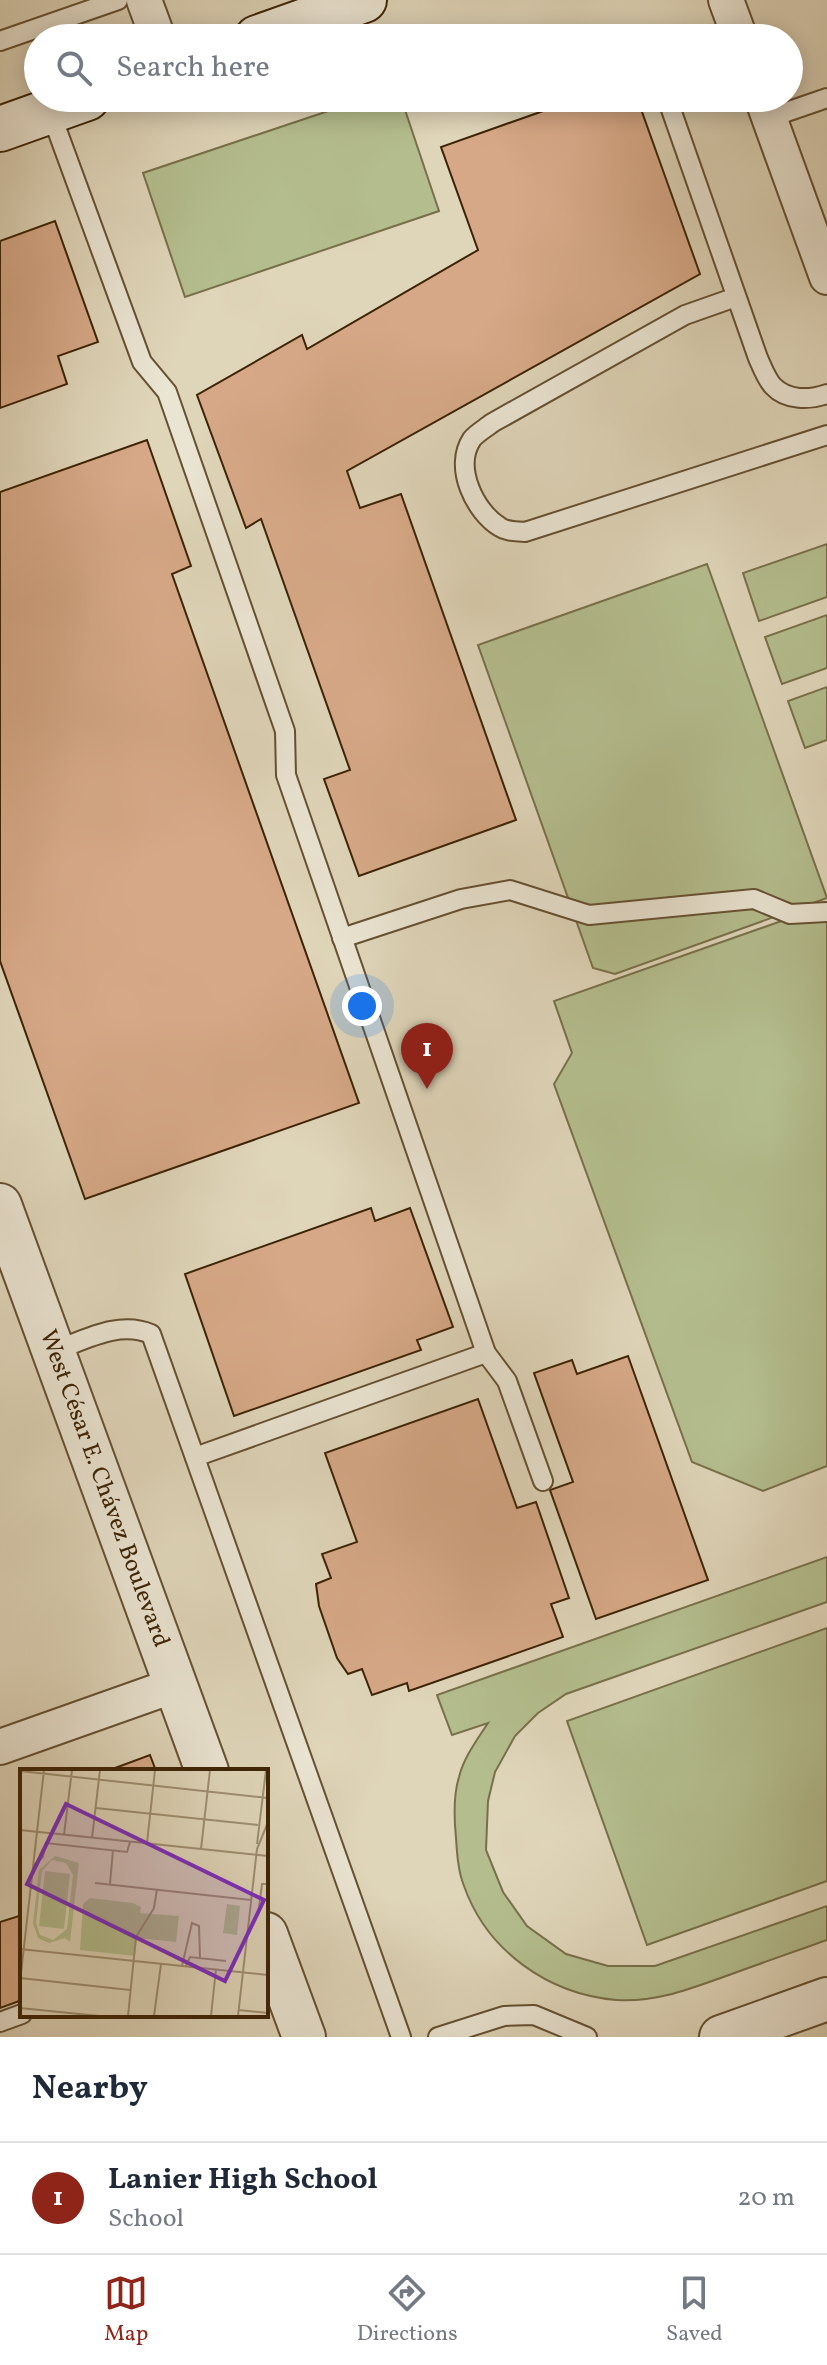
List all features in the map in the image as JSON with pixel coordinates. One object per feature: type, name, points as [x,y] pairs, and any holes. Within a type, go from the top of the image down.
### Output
[{"type":"main road","points":[[296,24],[364,0]]},
{"type":"main road","points":[[0,129],[49,112]]},
{"type":"street","points":[[144,0],[153,24]]},
{"type":"street","points":[[726,0],[735,24]]},
{"type":"street","points":[[767,112],[827,277]]},
{"type":"street","name":"West César E. Chávez Boulevard","points":[[0,1205],[206,1769]]},
{"type":"street","points":[[0,1747],[175,1685]]},
{"type":"street","points":[[268,1939],[304,2037]]},
{"type":"street","points":[[721,2037],[827,1999]]},
{"type":"lane","points":[[49,24],[118,0]]},
{"type":"lane","points":[[0,41],[24,33]]},
{"type":"lane","points":[[803,102],[827,98]]},
{"type":"lane","points":[[71,112],[142,362],[167,392],[285,731],[286,775],[342,938],[486,1353],[507,1381],[543,1481]]},
{"type":"lane","points":[[672,112],[758,358],[773,387],[793,398],[812,399],[827,394]]},
{"type":"lane","points":[[736,297],[685,315],[492,423],[473,439],[464,460],[469,486],[482,513],[503,530],[525,532],[827,435]]},
{"type":"lane","points":[[342,938],[461,899],[510,890],[589,915],[754,899],[790,914],[827,912]]},
{"type":"lane","points":[[54,1351],[120,1328],[138,1328],[151,1334],[401,2037]]},
{"type":"lane","points":[[195,1457],[486,1353]]},
{"type":"lane","points":[[0,2022],[20,2015]]},
{"type":"lane","points":[[438,2037],[504,2016],[534,2015],[587,2037]]},
{"type":"green space","points":[[325,112],[406,112],[439,211],[185,297],[143,173]]},
{"type":"green space","points":[[827,544],[827,597],[759,621],[743,573]]},
{"type":"green space","points":[[707,564],[827,898],[615,974],[593,968],[478,645]]},
{"type":"green space","points":[[827,615],[827,668],[782,684],[765,637]]},
{"type":"green space","points":[[827,687],[827,740],[805,748],[788,701]]},
{"type":"green space","points":[[827,905],[827,1466],[763,1491],[692,1462],[554,1084],[572,1053],[554,1001]]},
{"type":"green space","points":[[827,1557],[827,1602],[566,1694],[538,1713],[515,1736],[495,1772],[488,1801],[486,1850],[503,1892],[527,1926],[566,1954],[608,1966],[655,1966],[827,1906],[827,1940],[688,1989],[645,1999],[616,2000],[591,1996],[567,1989],[523,1965],[504,1949],[474,1909],[458,1862],[454,1815],[457,1784],[467,1756],[488,1723],[452,1735],[437,1695]]},
{"type":"green space","points":[[827,1628],[827,1881],[647,1945],[567,1721]]},
{"type":"building","points":[[540,112],[642,112],[700,274],[347,471],[360,508],[401,494],[516,820],[359,876],[324,779],[350,770],[261,519],[246,528],[197,395],[302,335],[307,349],[478,250],[441,147]]},
{"type":"building","points":[[55,221],[98,342],[58,356],[67,384],[0,408],[0,241]]},
{"type":"building","points":[[147,440],[191,566],[172,574],[359,1103],[85,1199],[0,961],[0,492]]},
{"type":"building","points":[[371,1208],[375,1221],[410,1208],[453,1327],[417,1340],[421,1350],[234,1416],[185,1274]]},
{"type":"building","points":[[628,1356],[708,1580],[596,1619],[550,1490],[573,1482],[534,1373],[572,1360],[577,1374]]},
{"type":"building","points":[[478,1399],[517,1508],[536,1502],[569,1598],[551,1604],[563,1637],[409,1691],[407,1683],[372,1695],[362,1669],[348,1674],[337,1658],[319,1606],[316,1584],[331,1578],[322,1554],[357,1542],[325,1453]]},
{"type":"building","points":[[150,1755],[155,1769],[112,1769]]},
{"type":"building","points":[[20,1916],[20,2001],[0,2008],[0,1922]]},
{"type":"place","name":"Lanier High School","points":[[427,1089]]}]
